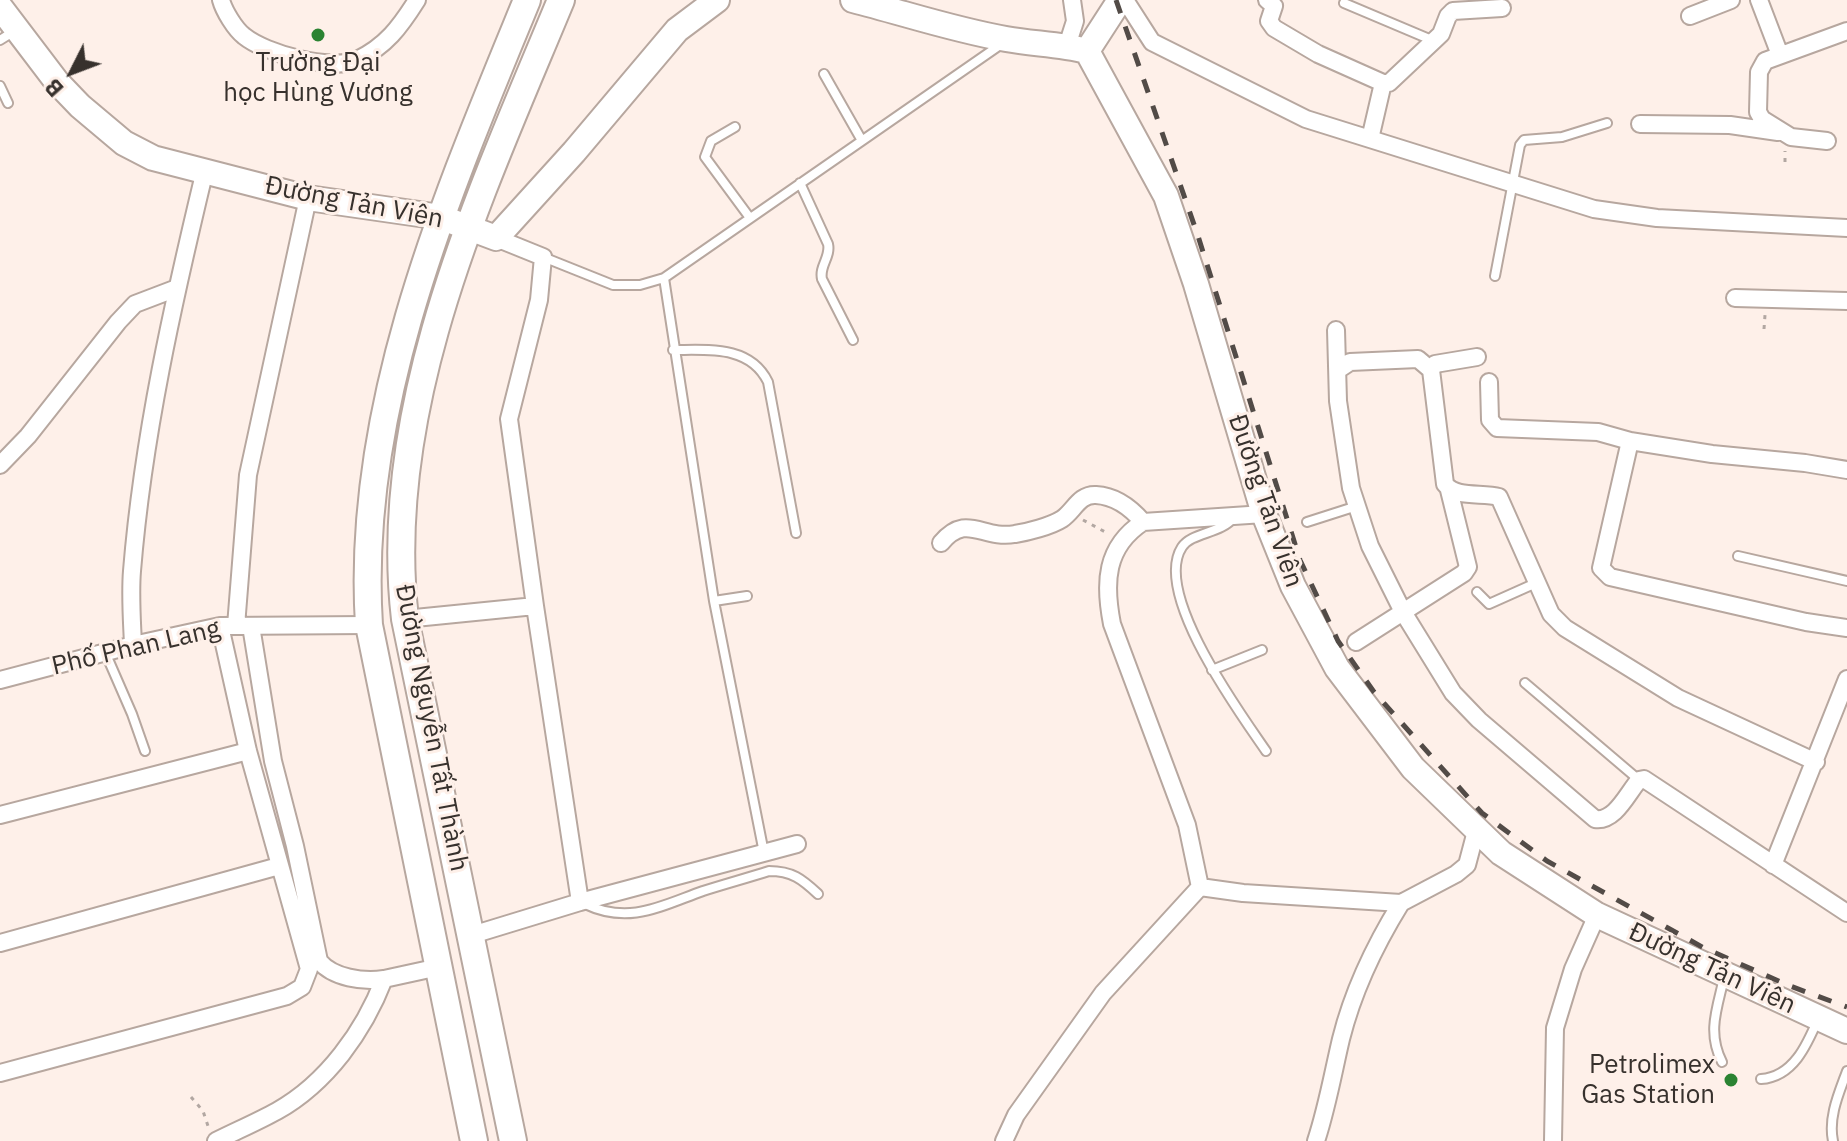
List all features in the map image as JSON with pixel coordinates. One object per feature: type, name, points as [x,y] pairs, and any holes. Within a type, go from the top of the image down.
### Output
[{"type":"main road","name":"Đường Nguyễn Tất Thành","points":[[474,1141],[369,625],[367,545],[377,461],[410,313],[440,217],[527,0]]},
{"type":"main road","name":"Đường Nguyễn Tất Thành","points":[[513,1141],[405,619],[400,550],[406,465],[438,321],[467,227],[561,0]]},
{"type":"street","points":[[221,0],[242,35],[269,51],[326,64],[353,62],[385,44],[417,0]]},
{"type":"street","points":[[580,902],[509,411],[539,300],[543,257],[496,238],[677,30],[717,0]]},
{"type":"street","points":[[853,0],[1007,40],[1077,49]]},
{"type":"street","points":[[1072,0],[1077,49]]},
{"type":"street","points":[[1077,49],[1123,0],[1152,42],[1306,119],[1576,204],[1657,218],[1847,228]]},
{"type":"street","points":[[1267,0],[1274,6],[1269,21],[1274,28],[1318,54],[1383,83],[1389,83],[1434,42],[1453,11],[1502,8]]},
{"type":"street","points":[[1690,16],[1731,0]]},
{"type":"street","points":[[1759,0],[1780,55]]},
{"type":"street","name":"Đường Tản Viên","points":[[0,7],[8,35],[113,134],[153,158],[308,198],[440,217],[496,238]]},
{"type":"street","points":[[1827,141],[1791,137],[1762,119],[1758,112],[1761,65],[1847,31]]},
{"type":"street","name":"Đường Tản Viên","points":[[1077,49],[1166,196],[1196,284],[1264,514],[1293,586],[1337,668],[1413,768],[1501,853],[1597,915],[1847,1031]]},
{"type":"street","points":[[1370,139],[1383,83]]},
{"type":"street","points":[[1640,124],[1730,125],[1766,132],[1782,131]]},
{"type":"street","points":[[133,645],[132,574],[161,365],[205,170]]},
{"type":"street","points":[[0,1073],[287,996],[302,987],[309,969],[248,751],[236,626],[248,475],[308,198]]},
{"type":"street","points":[[0,465],[28,436],[135,304],[149,296],[177,288]]},
{"type":"street","points":[[1735,298],[1847,301]]},
{"type":"street","points":[[1336,330],[1338,401],[1351,488],[1370,546],[1403,612],[1453,693],[1479,720],[1595,819],[1604,821],[1611,816],[1639,780],[1644,779],[1847,913]]},
{"type":"street","points":[[1356,642],[1464,573],[1468,567],[1445,484],[1431,370],[1435,364],[1477,357]]},
{"type":"street","points":[[1338,370],[1350,362],[1418,359],[1431,370]]},
{"type":"street","points":[[1489,382],[1490,420],[1497,428],[1598,432],[1630,441],[1847,470]]},
{"type":"street","points":[[1630,441],[1601,568],[1605,573],[1610,577],[1806,622],[1847,628]]},
{"type":"street","points":[[1449,490],[1499,497],[1551,614],[1565,628],[1678,698],[1816,762]]},
{"type":"street","points":[[941,543],[960,527],[1002,536],[1052,523],[1063,519],[1077,502],[1092,494],[1111,497],[1143,522]]},
{"type":"street","points":[[1200,887],[1187,825],[1112,624],[1107,598],[1108,572],[1128,531],[1143,522],[1264,514]]},
{"type":"street","points":[[405,619],[535,606]]},
{"type":"street","name":"Phố Phan Lang","points":[[0,680],[133,645],[236,626],[369,625]]},
{"type":"street","points":[[236,626],[295,846],[319,961],[327,971],[371,981],[439,967]]},
{"type":"street","points":[[1773,865],[1847,679]]},
{"type":"street","points":[[0,815],[248,751]]},
{"type":"street","points":[[1316,1141],[1342,1036],[1381,936],[1401,903],[1467,865],[1476,831]]},
{"type":"street","points":[[472,935],[580,902],[797,844]]},
{"type":"street","points":[[0,943],[279,866]]},
{"type":"street","points":[[1200,887],[1243,893],[1401,903]]},
{"type":"street","points":[[1004,1141],[1016,1115],[1103,993],[1200,887]]},
{"type":"street","points":[[1553,1141],[1555,1028],[1573,969],[1597,915]]},
{"type":"street","points":[[212,1136],[279,1110],[323,1076],[348,1045],[375,1001],[384,979]]},
{"type":"lane","points":[[1344,3],[1434,42]]},
{"type":"lane","points":[[543,257],[613,285],[640,285],[664,278],[1007,40]]},
{"type":"lane","points":[[824,74],[861,139]]},
{"type":"lane","points":[[0,86],[8,103]]},
{"type":"lane","points":[[1495,276],[1520,145],[1524,140],[1562,137],[1607,123]]},
{"type":"lane","points":[[735,127],[711,141],[705,157],[750,218]]},
{"type":"lane","points":[[800,183],[828,244],[830,253],[820,271],[822,279],[853,340]]},
{"type":"lane","points":[[664,278],[714,601],[764,853]]},
{"type":"lane","points":[[673,350],[737,352],[764,374],[796,533]]},
{"type":"lane","points":[[1307,522],[1357,506]]},
{"type":"lane","points":[[1235,516],[1220,529],[1186,542],[1179,551],[1176,572],[1194,632],[1212,670],[1266,751]]},
{"type":"lane","points":[[1738,556],[1847,581]]},
{"type":"lane","points":[[1477,592],[1489,604],[1536,583]]},
{"type":"lane","points":[[714,601],[747,596]]},
{"type":"lane","points":[[1212,670],[1262,650]]},
{"type":"lane","points":[[105,652],[145,751]]},
{"type":"lane","points":[[1525,683],[1639,780]]},
{"type":"lane","points":[[580,902],[603,912],[648,912],[769,871],[784,871],[799,876],[818,894]]},
{"type":"lane","points":[[1722,1062],[1714,1046],[1713,1025],[1725,975]]},
{"type":"lane","points":[[1761,1079],[1768,1079],[1785,1070],[1799,1058],[1819,1019]]},
{"type":"lane","points":[[1833,1141],[1834,1109],[1847,1071]]},
{"type":"path","points":[[1083,520],[1121,541]]},
{"type":"path","points":[[191,1097],[203,1111],[212,1136]]},
{"type":"railway","points":[[1116,0],[1198,236],[1300,560],[1338,641],[1374,692],[1482,813],[1547,861],[1704,948],[1847,1007]]},
{"type":"place","name":"Trường Đại học Hùng Vương","points":[[318,35]]},
{"type":"place","name":"Petrolimex Gas Station","points":[[1731,1080]]}]
